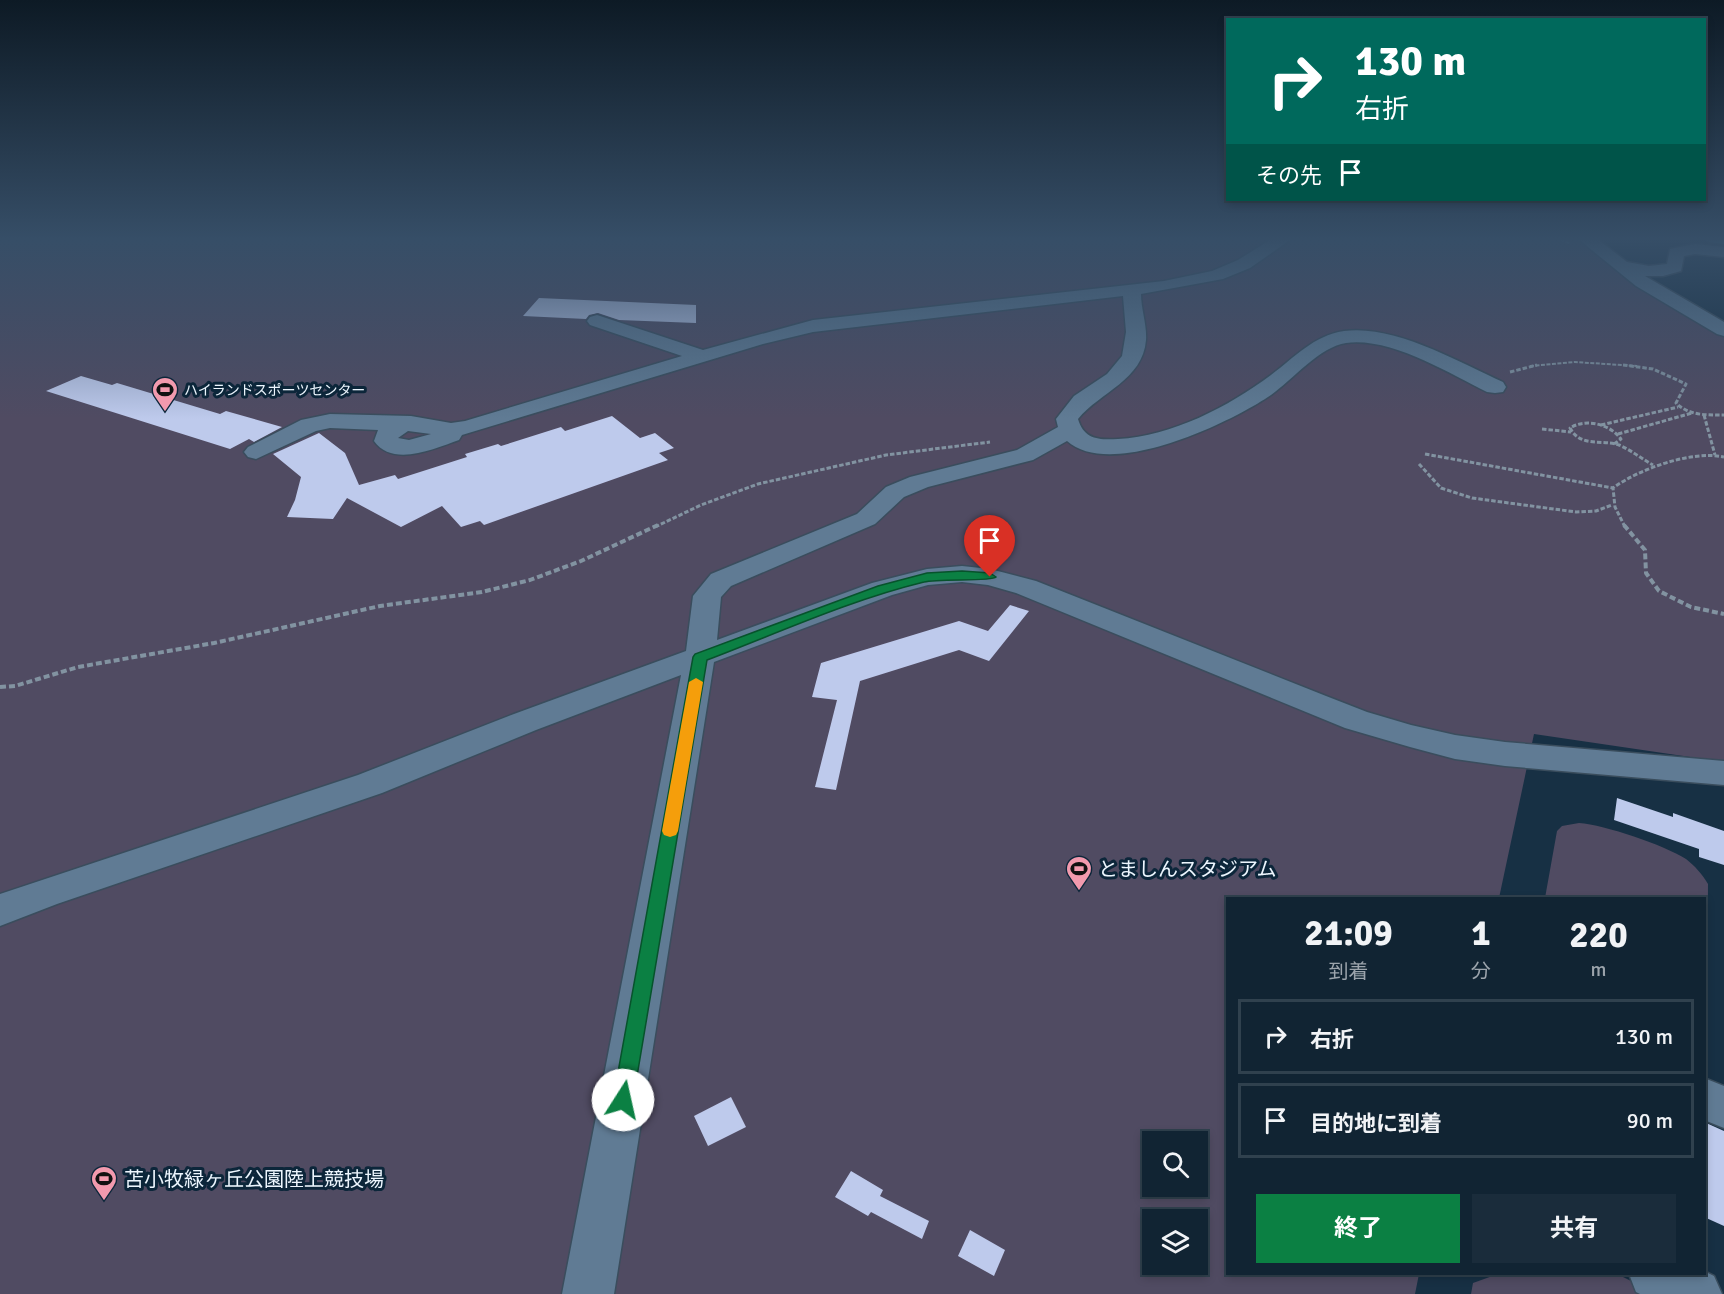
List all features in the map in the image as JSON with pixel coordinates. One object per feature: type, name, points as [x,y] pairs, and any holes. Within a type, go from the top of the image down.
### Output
[{"type":"street","points":[[256,452],[317,422],[405,424],[387,434],[386,441],[395,446],[419,445],[470,420],[756,340],[824,325],[1058,298]]},
{"type":"street","points":[[1131,298],[1136,344],[1131,359],[1123,373],[1082,401],[1067,419],[1069,430],[1082,442],[1098,447],[1140,445],[1175,435],[1249,399],[1278,380],[1321,343],[1348,337],[1399,346],[1435,359],[1490,385]]},
{"type":"street","points":[[1675,298],[1724,330]]},
{"type":"street","points":[[597,321],[672,338],[702,356]]},
{"type":"street","points":[[588,1294],[700,657],[707,596],[720,580],[866,519],[895,492],[919,482],[1025,455],[1069,430]]},
{"type":"street","points":[[0,910],[44,893],[370,784],[525,722],[882,589],[927,577],[962,574],[990,577],[1026,587],[1346,716],[1410,736],[1455,747],[1505,754],[1724,773]]},
{"type":"street","points":[[1706,1100],[1724,1107]]},
{"type":"street","points":[[1656,1275],[1696,1294]]},
{"type":"path","points":[[1490,385],[1531,365],[1561,360],[1642,367],[1653,369],[1686,384],[1676,402],[1679,406],[1692,413],[1724,415]]},
{"type":"path","points":[[1571,432],[1572,426],[1577,424],[1600,425],[1679,406]]},
{"type":"path","points":[[1618,434],[1692,413]]},
{"type":"path","points":[[1704,415],[1714,455]]},
{"type":"path","points":[[1600,425],[1618,434],[1621,439],[1614,444]]},
{"type":"path","points":[[1542,429],[1571,432],[1589,442],[1614,444],[1653,465]]},
{"type":"path","points":[[0,687],[15,686],[78,667],[214,643],[380,606],[482,592],[530,580],[581,561],[700,504],[758,484],[886,455],[991,442]]},
{"type":"path","points":[[1425,454],[1613,488]]},
{"type":"path","points":[[1724,457],[1714,455],[1653,465],[1627,476],[1613,488],[1612,505],[1630,533],[1646,550],[1645,571],[1651,583],[1667,597],[1702,611],[1724,614]]},
{"type":"path","points":[[1419,464],[1441,488],[1472,498],[1576,512],[1596,511],[1612,505]]},
{"type":"shaded area","points":[[0,298],[1670,298],[1724,334],[1724,762],[1534,734],[1499,897],[1226,897],[1226,1275],[1419,1275],[1415,1294],[0,1294]]},
{"type":"shaded area","points":[[1579,823],[1590,825],[1649,842],[1686,859],[1708,884],[1706,1044],[1706,897],[1545,897],[1557,831],[1562,826]]},
{"type":"shaded area","points":[[1495,1275],[1619,1275],[1657,1294],[1471,1294],[1473,1283]]},
{"type":"building","points":[[539,298],[696,305],[696,323],[619,320],[598,313],[589,315],[586,319],[523,316]]},
{"type":"building","name":"ハイランドスポーツセンター","points":[[81,376],[112,385],[117,383],[220,414],[226,411],[282,427],[254,442],[249,439],[230,449],[46,391]]},
{"type":"building","points":[[612,416],[640,438],[655,433],[674,448],[659,453],[668,460],[484,525],[480,521],[461,527],[442,506],[401,527],[347,498],[333,519],[287,517],[295,500],[301,477],[273,454],[319,433],[345,453],[359,485],[395,475],[398,479],[467,457],[465,454],[498,444],[501,446],[561,427],[565,431]]},
{"type":"building","points":[[1010,605],[1029,611],[989,661],[959,650],[860,681],[836,790],[815,787],[837,700],[812,697],[821,663],[959,621],[988,631]]},
{"type":"building","points":[[1617,798],[1673,817],[1673,813],[1724,831],[1724,865],[1699,857],[1699,849],[1614,820]]},
{"type":"building","points":[[731,1097],[746,1127],[708,1146],[694,1116]]},
{"type":"building","points":[[1706,1123],[1724,1131],[1724,1226],[1706,1218]]},
{"type":"building","points":[[851,1171],[883,1190],[880,1196],[929,1221],[922,1239],[871,1212],[868,1216],[835,1197]]},
{"type":"building","points":[[970,1230],[1005,1250],[994,1276],[958,1256]]},
{"type":"slow traffic","points":[[670,831],[696,682]]},
{"type":"place","name":"ハイランドスポーツセンター","points":[[165,413]]},
{"type":"place","name":"とましんスタジアム","points":[[1079,892]]},
{"type":"place","name":"苫小牧緑ヶ丘公園陸上競技場","points":[[104,1202]]},
{"type":"route","points":[[623,1100],[700,657],[882,589],[927,577],[962,574],[990,577]]}]
